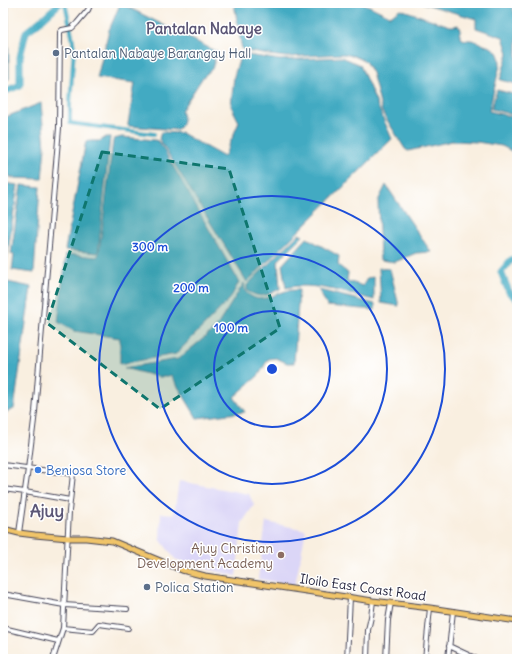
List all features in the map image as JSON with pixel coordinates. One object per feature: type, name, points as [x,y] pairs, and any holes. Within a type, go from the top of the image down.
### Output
[{"type":"main road","name":"Iloilo East Coast Road","points":[[3,529],[19,533],[112,541],[182,570],[205,576],[517,621]]},
{"type":"street","points":[[19,533],[34,412],[59,128],[60,32],[62,30],[72,28],[88,10],[91,3]]},
{"type":"street","points":[[3,465],[73,474],[62,628],[53,659]]},
{"type":"street","points":[[3,489],[70,500]]},
{"type":"street","points":[[3,594],[64,605],[127,609]]},
{"type":"street","points":[[347,659],[350,597]]},
{"type":"street","points":[[367,659],[368,630],[372,617],[373,601]]},
{"type":"street","points":[[386,659],[388,620],[391,603]]},
{"type":"street","points":[[426,659],[430,608]]},
{"type":"street","points":[[448,659],[453,611]]},
{"type":"street","points":[[62,628],[92,631],[99,624],[128,628]]},
{"type":"street","points":[[3,628],[58,641]]},
{"type":"street","points":[[449,646],[477,659]]},
{"type":"highlighted area","points":[[102,152],[229,169],[280,328],[160,409],[47,323]]},
{"type":"shaded area","points":[[179,481],[249,494],[254,505],[242,523],[236,576],[194,566],[175,559],[160,539],[161,513],[174,514]]},
{"type":"shaded area","name":"Ajuy Christian Development Academy","points":[[266,522],[306,530],[295,585],[258,579]]},
{"type":"water","points":[[3,3],[8,3],[9,79],[3,82]]},
{"type":"water","points":[[120,3],[217,52],[212,69],[203,77],[181,111],[183,121],[177,130],[128,126],[135,83],[97,78],[109,30]]},
{"type":"water","points":[[234,3],[363,3],[390,16],[400,9],[450,26],[458,25],[461,30],[459,33],[462,39],[473,40],[488,46],[494,49],[498,54],[500,65],[489,111],[517,118],[517,154],[502,146],[477,142],[452,141],[408,151],[405,149],[382,112],[372,73],[365,61],[354,56],[343,54],[286,57],[246,51],[242,49]]},
{"type":"water","points":[[422,3],[512,4],[517,22],[517,84],[500,80],[508,53],[503,37],[476,28],[476,19]]},
{"type":"water","points":[[241,54],[280,60],[342,57],[360,65],[392,139],[247,282],[159,139],[161,132],[181,133],[224,157],[239,122],[231,106],[234,76]]},
{"type":"water","points":[[497,90],[517,95],[517,116],[491,109]]},
{"type":"water","points":[[41,103],[45,147],[42,179],[12,178],[8,175],[7,159],[3,149],[3,118]]},
{"type":"water","points":[[106,137],[110,137],[98,253],[65,250],[86,141],[100,141]]},
{"type":"water","points":[[122,137],[155,140],[160,143],[239,282],[230,299],[176,354],[120,364],[120,338],[74,331],[58,322],[66,254],[97,257],[99,254],[113,141],[114,139]]},
{"type":"water","points":[[3,183],[18,185],[5,270],[3,269]]},
{"type":"water","points":[[21,185],[40,187],[34,273],[12,270],[14,255],[11,254]]},
{"type":"water","points":[[386,185],[431,252],[416,253],[395,262],[380,260],[378,201]]},
{"type":"water","points":[[299,234],[303,236],[278,261],[280,289],[264,296],[247,291],[247,285]]},
{"type":"water","points":[[307,238],[339,256],[338,265],[348,273],[347,281],[363,286],[367,278],[374,277],[374,300],[318,287],[296,286],[286,288],[282,265]]},
{"type":"water","points":[[379,268],[390,269],[399,306],[381,303]]},
{"type":"water","points":[[3,281],[31,287],[14,409],[3,414]]},
{"type":"water","points":[[244,283],[245,291],[254,298],[259,299],[268,298],[287,291],[299,290],[294,363],[287,363],[276,358],[268,359],[259,375],[234,397],[245,412],[197,418],[171,375],[159,377],[124,368],[178,359],[215,329]]},
{"type":"water","points":[[319,290],[375,304],[375,310],[327,306]]},
{"type":"waterway","points":[[3,92],[20,85],[20,57],[26,32],[60,3]]},
{"type":"waterway","points":[[65,3],[74,49],[70,123],[154,134]]},
{"type":"waterway","points":[[517,258],[511,260],[501,272],[509,292],[517,299]]},
{"type":"place","name":"Pantalan Nabaye Barangay Hall","points":[[56,53]]},
{"type":"place","name":"Beniosa Store","points":[[38,470]]},
{"type":"place","name":"Ajuy Christian Development Academy","points":[[281,555]]},
{"type":"place","name":"Polica Station","points":[[147,587]]},
{"type":"district","name":"Pantalan Nabaye","points":[[204,29]]},
{"type":"district","name":"Ajuy","points":[[47,511]]}]
